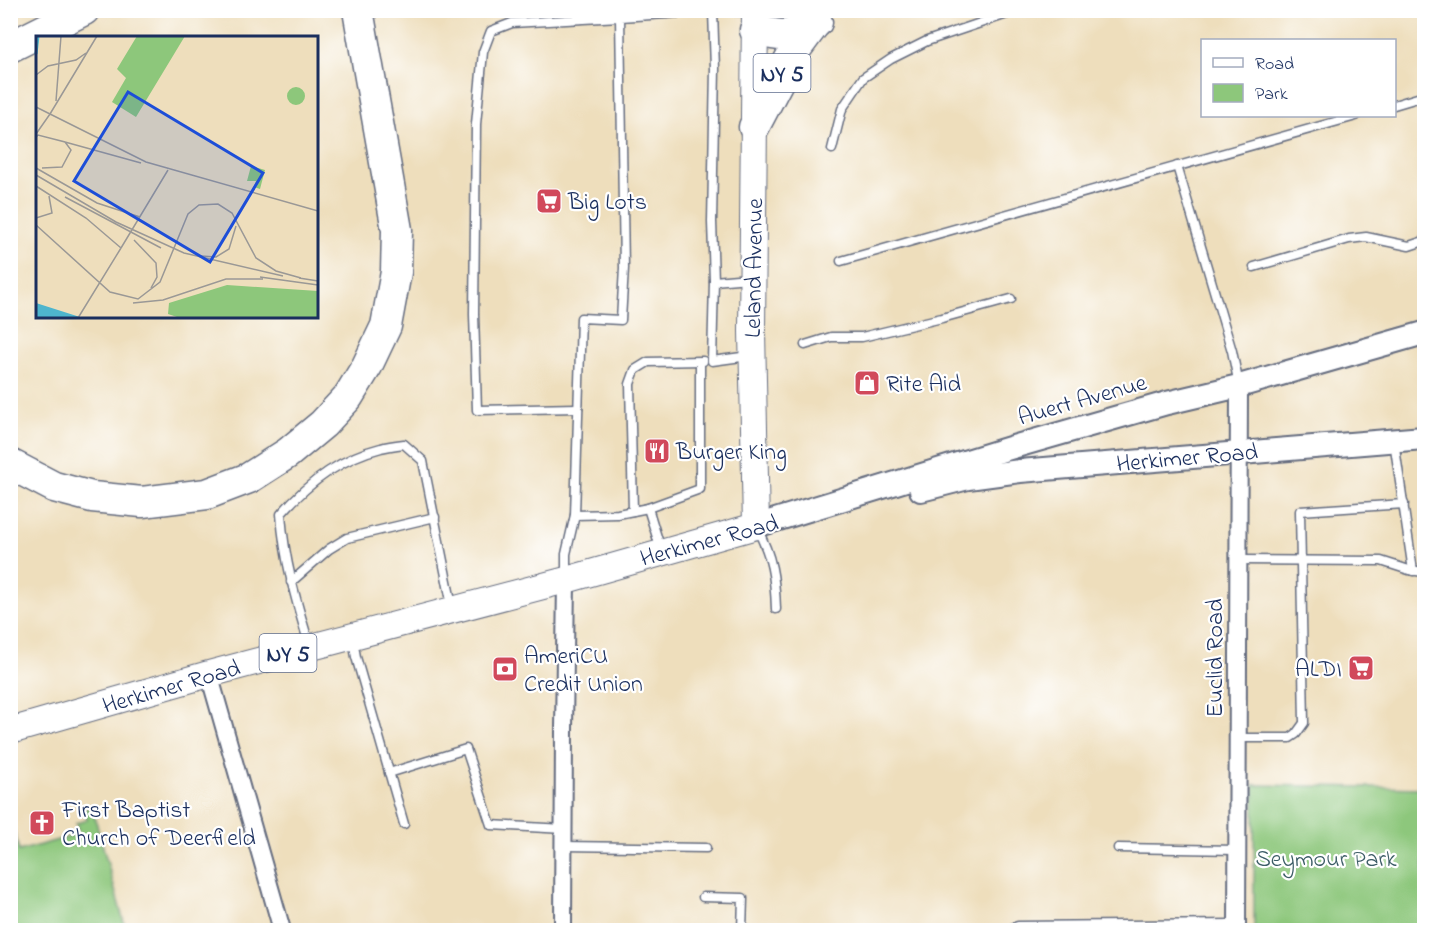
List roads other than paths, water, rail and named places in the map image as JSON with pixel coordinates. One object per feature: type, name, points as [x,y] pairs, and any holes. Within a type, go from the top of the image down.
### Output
[{"type":"highway","points":[[10,47],[84,10]]},
{"type":"highway","points":[[10,450],[57,473],[99,484],[139,488],[181,485],[249,463],[285,441],[330,400],[351,372],[372,328],[383,285],[385,234],[352,13]]},
{"type":"highway","points":[[10,464],[54,487],[92,497],[142,502],[207,494],[249,478],[288,453],[323,424],[348,397],[367,366],[386,326],[396,272],[397,230],[352,13]]},
{"type":"highway","points":[[755,18],[785,36],[796,33],[824,16]]},
{"type":"highway","name":"NY 5","points":[[754,128],[793,53],[824,16]]},
{"type":"main road","name":"Leland Avenue","points":[[755,18],[752,356],[756,526]]},
{"type":"main road","name":"Auert Avenue","points":[[756,526],[1013,447],[1425,333]]},
{"type":"main road","name":"Herkimer Road","points":[[10,731],[209,674],[566,580],[756,526],[876,501],[968,478],[1020,471],[1425,438]]},
{"type":"street","name":"Euclid Road","points":[[1237,927],[1239,386]]},
{"type":"street","points":[[564,930],[566,580]]},
{"type":"street","points":[[209,674],[282,930]]},
{"type":"lane","points":[[832,149],[842,109],[863,78],[891,59],[927,41],[1018,10]]},
{"type":"lane","points":[[712,361],[715,69],[713,11]]},
{"type":"lane","points":[[578,408],[477,410],[474,314],[476,124],[483,52],[491,32],[512,22],[713,11],[755,18]]},
{"type":"lane","points":[[566,580],[566,554],[575,515],[581,318],[621,320],[624,268],[620,17]]},
{"type":"lane","points":[[1396,105],[1425,96]]},
{"type":"lane","points":[[842,261],[1352,117]]},
{"type":"lane","points":[[1177,166],[1232,351],[1239,386]]},
{"type":"lane","points":[[1254,267],[1349,239],[1366,237],[1409,246],[1425,241]]},
{"type":"lane","points":[[714,281],[752,278]]},
{"type":"lane","points":[[805,345],[831,337],[862,337],[1011,299]]},
{"type":"lane","points":[[633,511],[630,384],[635,370],[648,362],[700,362],[752,356]]},
{"type":"lane","points":[[575,515],[618,514],[648,508],[700,489],[700,362]]},
{"type":"lane","points":[[1394,441],[1413,571]]},
{"type":"lane","points":[[310,647],[291,582],[280,514],[295,498],[321,477],[349,460],[380,448],[404,444],[423,461],[453,610]]},
{"type":"lane","points":[[1238,738],[1290,738],[1304,723],[1300,511],[1404,504]]},
{"type":"lane","points":[[648,508],[662,552]]},
{"type":"lane","points":[[291,582],[329,549],[347,538],[435,517]]},
{"type":"lane","points":[[756,526],[766,546],[775,581],[777,609]]},
{"type":"lane","points":[[1239,560],[1381,561],[1413,571],[1425,572]]},
{"type":"lane","points":[[352,636],[404,824]]},
{"type":"lane","points":[[389,772],[466,749],[492,825],[564,838],[706,848]]},
{"type":"lane","points":[[1118,848],[1238,850]]},
{"type":"lane","points":[[703,897],[743,898],[742,930]]},
{"type":"lane","points":[[1007,930],[1018,926],[1237,927]]},
{"type":"place","name":"Big Lots","points":[[549,201]]},
{"type":"place","name":"Rite Aid","points":[[867,383]]},
{"type":"place","name":"Burger King","points":[[657,451]]},
{"type":"place","name":"ALDI","points":[[1361,668]]},
{"type":"place","name":"AmeriCU Credit Union","points":[[505,669]]},
{"type":"place","name":"First Baptist Church of Deerfield","points":[[42,823]]},
{"type":"park label","name":"Seymour Park","points":[[1326,858]]}]
